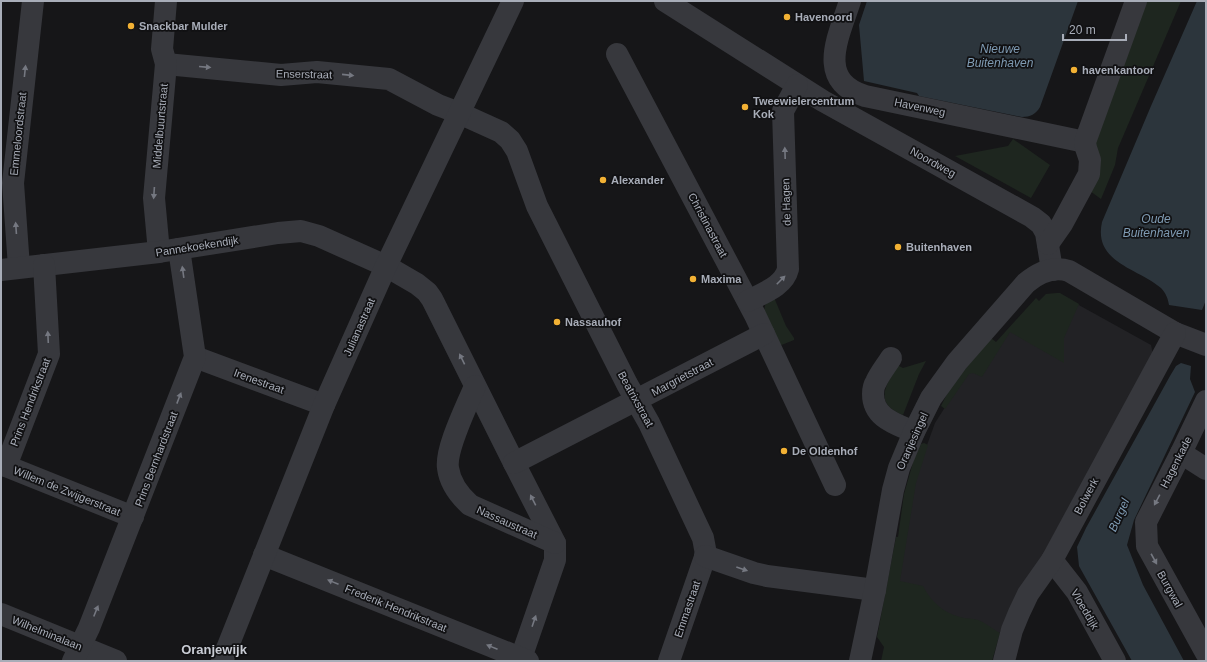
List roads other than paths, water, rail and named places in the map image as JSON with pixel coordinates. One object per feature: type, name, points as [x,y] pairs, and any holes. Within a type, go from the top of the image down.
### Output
[{"type":"street","name":"Emmeloordstraat","points":[[10,269],[13,183],[32,1]]},
{"type":"street","name":"Middelbuurtstraat","points":[[166,1],[162,49],[166,64],[154,198],[169,251]]},
{"type":"street","name":"Julianastraat","points":[[222,661],[324,405],[386,266],[513,1]]},
{"type":"street","name":"Noordweg","points":[[665,1],[833,107],[1032,217],[1044,229],[1052,270]]},
{"type":"street","name":"Havenweg","points":[[850,1],[835,50],[834,62],[837,75],[840,80],[854,92],[865,96],[1085,142]]},
{"type":"street","points":[[1048,244],[1062,224],[1089,174],[1090,160],[1085,142],[1136,1]]},
{"type":"street","name":"Christinastraat","points":[[617,54],[748,301],[835,485]]},
{"type":"street","name":"Enserstraat","points":[[166,64],[281,75],[316,72],[389,80],[438,105],[459,113]]},
{"type":"street","name":"de Hagen","points":[[748,301],[784,279],[788,269],[783,110],[797,85]]},
{"type":"street","name":"Beatrixstraat","points":[[459,113],[501,132],[510,140],[517,151],[537,206],[627,384],[649,423],[701,533],[705,547],[705,556]]},
{"type":"street","name":"Pannekoekendijk","points":[[10,269],[169,251],[278,233],[301,232],[319,236],[386,266]]},
{"type":"street","name":"Prins Bernhardstraat","points":[[77,654],[89,628],[195,357],[169,251]]},
{"type":"street","name":"Prins Hendrikstraat","points":[[3,465],[49,354],[44,265]]},
{"type":"street","name":"Nassaustraat","points":[[386,266],[416,284],[427,292],[432,299],[556,543]]},
{"type":"street","points":[[1052,270],[1061,269],[1069,271],[1175,333],[1206,345]]},
{"type":"street","name":"Oranjesingel","points":[[860,661],[895,481],[914,432],[931,398],[966,351],[1026,283],[1040,273],[1052,270]]},
{"type":"street","name":"Bolwerk","points":[[1004,661],[1012,630],[1028,594],[1052,560],[1175,333]]},
{"type":"street","name":"Margrietstraat","points":[[514,462],[764,334]]},
{"type":"street","name":"Irenestraat","points":[[195,357],[324,405]]},
{"type":"street","points":[[891,358],[876,381],[874,403],[878,411],[886,419],[914,432]]},
{"type":"street","name":"Nassaustraat","points":[[475,386],[449,452],[447,467],[450,480],[460,496],[470,505],[556,543]]},
{"type":"street","name":"Hagenkade","points":[[1146,522],[1182,453],[1206,401]]},
{"type":"street","points":[[1182,453],[1206,469]]},
{"type":"street","name":"Willem de Zwijgerstraat","points":[[3,465],[133,517]]},
{"type":"street","name":"Burgwal","points":[[1146,522],[1147,546],[1206,653]]},
{"type":"street","points":[[525,660],[555,560],[556,543]]},
{"type":"street","name":"Frederik Hendrikstraat","points":[[264,555],[525,660]]},
{"type":"street","points":[[705,556],[767,576],[875,590]]},
{"type":"street","name":"Emmastraat","points":[[669,661],[705,556]]},
{"type":"street","name":"Vloeddijk","points":[[1052,560],[1077,592],[1114,661]]},
{"type":"street","name":"Wilhelminalaan","points":[[1,614],[77,654],[116,661]]},
{"type":"water","name":"Nieuwe Buitenhaven","points":[[867,1],[1078,1],[1040,107],[1037,112],[1032,115],[1022,117],[919,96],[917,93],[864,81],[859,25]]},
{"type":"water","name":"Oude Buitenhaven","points":[[1197,1],[1206,1],[1206,300],[1202,310],[1169,305],[1161,288],[1111,256],[1104,247],[1101,236],[1102,222]]},
{"type":"water","name":"Burgel","points":[[1181,363],[1191,366],[1190,379],[1195,392],[1134,520],[1127,545],[1143,585],[1184,661],[1132,661],[1079,566],[1077,547],[1170,376],[1176,366]]},
{"type":"place","name":"Havenoord","points":[[787,17]]},
{"type":"place","name":"Snackbar Mulder","points":[[131,26]]},
{"type":"place","name":"havenkantoor","points":[[1074,70]]},
{"type":"place","name":"Tweewielercentrum Kok","points":[[745,107]]},
{"type":"place","name":"Alexander","points":[[603,180]]},
{"type":"place","name":"Buitenhaven","points":[[898,247]]},
{"type":"place","name":"Maxima","points":[[693,279]]},
{"type":"place","name":"Nassauhof","points":[[557,322]]},
{"type":"place","name":"De Oldenhof","points":[[784,451]]},
{"type":"district","name":"Oranjewijk","points":[[214,649]]}]
